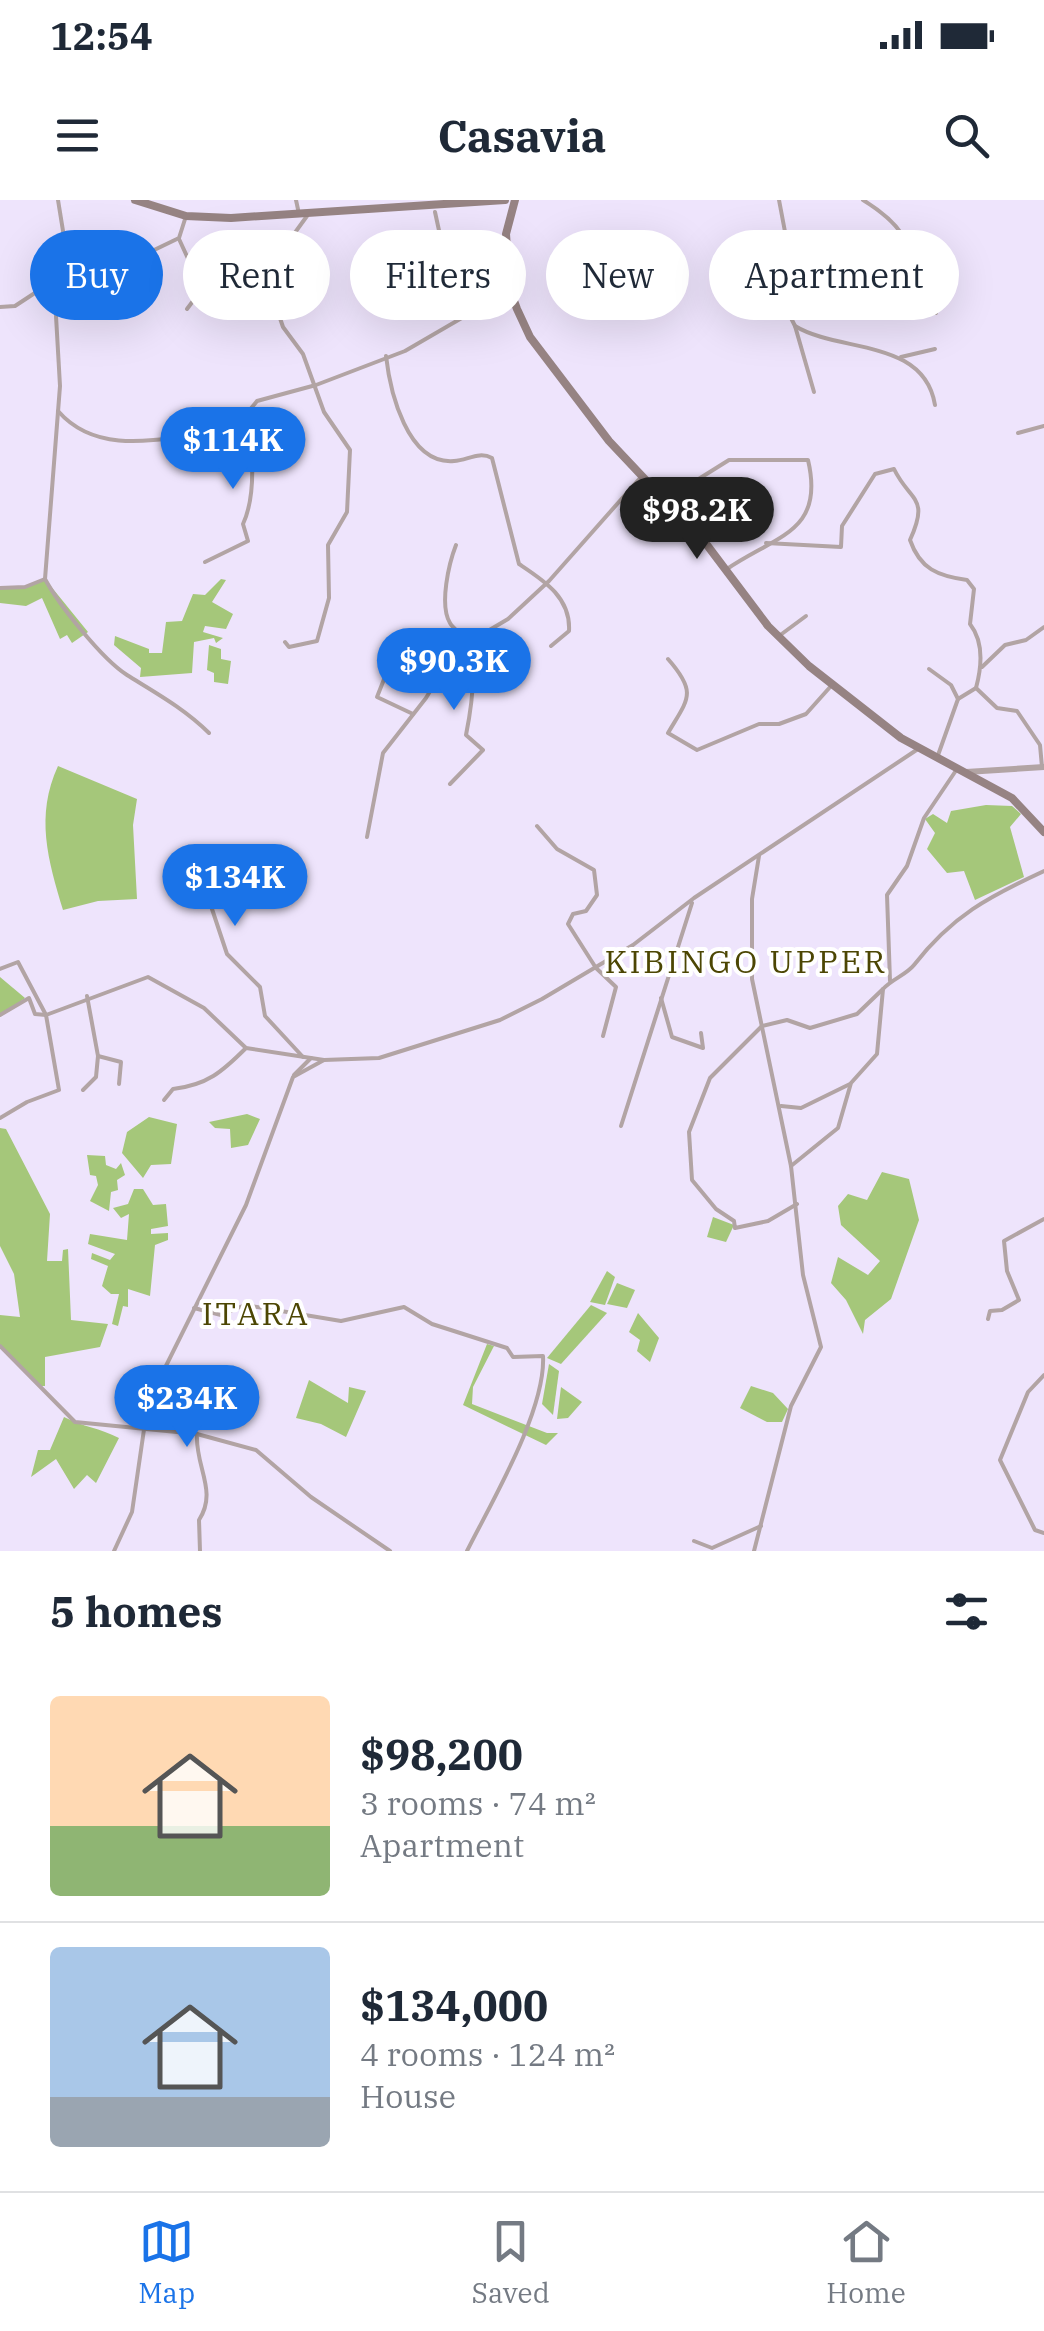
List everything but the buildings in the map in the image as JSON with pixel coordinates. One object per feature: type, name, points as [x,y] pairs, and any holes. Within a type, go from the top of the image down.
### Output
[{"type":"main road","points":[[135,200],[186,216],[304,214],[504,200]]},
{"type":"main road","points":[[507,230],[515,200]]},
{"type":"main road","points":[[523,320],[530,337],[642,477],[727,569],[780,636],[832,686],[918,749],[1012,798],[1044,832]]},
{"type":"street","points":[[58,200],[62,230]]},
{"type":"street","points":[[285,642],[290,647],[317,641],[329,598],[328,545],[348,506],[350,450],[326,415],[296,340],[283,327],[265,274],[304,214],[296,200]]},
{"type":"street","points":[[779,200],[786,237],[790,316],[814,392]]},
{"type":"street","points":[[863,200],[892,218],[902,230]]},
{"type":"street","points":[[183,247],[179,238],[186,216]]},
{"type":"street","points":[[163,246],[179,238]]},
{"type":"street","points":[[0,307],[15,306],[30,294]]},
{"type":"street","points":[[56,320],[58,411],[44,579],[56,600],[112,663],[198,718],[210,734]]},
{"type":"street","points":[[58,411],[105,439],[138,443],[226,430],[248,415],[257,401],[316,385],[405,351],[453,320]]},
{"type":"street","points":[[795,326],[901,357],[935,349]]},
{"type":"street","points":[[386,356],[391,391],[417,445],[450,462],[490,456],[519,564],[549,581],[570,626],[551,646]]},
{"type":"street","points":[[901,357],[929,389],[934,405]]},
{"type":"street","points":[[206,562],[248,542],[243,524],[249,512],[251,480],[248,415]]},
{"type":"street","points":[[1018,432],[1044,426]]},
{"type":"street","points":[[664,500],[729,460],[806,459],[811,508],[798,526],[727,569]]},
{"type":"street","points":[[766,543],[841,547],[842,526],[874,474],[893,469],[914,492],[918,522],[910,540],[919,561],[941,576],[964,579],[973,587],[970,622],[978,638],[982,667],[976,688],[958,699],[937,758]]},
{"type":"street","points":[[368,837],[382,753],[459,646],[508,620],[549,581],[642,477]]},
{"type":"street","points":[[450,784],[482,752],[466,735],[474,694],[468,642],[448,619],[448,572],[456,545]]},
{"type":"street","points":[[0,588],[25,587],[44,579]]},
{"type":"street","points":[[780,636],[806,616]]},
{"type":"street","points":[[982,667],[1006,644],[1024,640],[1044,627]]},
{"type":"street","points":[[413,714],[378,697],[394,654],[417,631],[459,646]]},
{"type":"street","points":[[668,659],[685,678],[688,702],[668,733],[697,750],[759,724],[778,724],[806,714],[832,686]]},
{"type":"street","points":[[930,669],[951,684],[958,699]]},
{"type":"street","points":[[890,981],[887,895],[907,866],[924,818],[960,770],[1043,767],[1040,745],[1018,711],[997,708],[976,688]]},
{"type":"street","points":[[0,1015],[29,998],[35,1014],[46,1014],[148,977],[204,1008],[246,1048],[324,1060],[379,1058],[500,1020],[596,968],[918,749]]},
{"type":"street","points":[[537,826],[558,849],[594,870],[597,895],[585,912],[573,914],[568,924],[596,968],[616,988],[603,1036]]},
{"type":"street","points":[[202,850],[200,873],[228,954],[260,987],[265,1016],[302,1056]]},
{"type":"street","points":[[754,1551],[791,1406],[821,1347],[803,1274],[792,1166],[752,984],[750,935],[759,856]]},
{"type":"street","points":[[797,1204],[765,1222],[734,1228],[734,1221],[716,1209],[692,1180],[690,1132],[709,1081],[762,1026],[787,1020],[810,1028],[857,1014],[890,981],[910,969],[926,946],[976,904],[1044,872]]},
{"type":"street","points":[[621,1126],[649,1045],[660,994],[694,898]]},
{"type":"street","points":[[0,969],[17,960],[46,1014],[60,1090],[27,1102],[0,1118]]},
{"type":"street","points":[[792,1166],[838,1128],[852,1083],[878,1050],[883,988]]},
{"type":"street","points":[[660,994],[672,1037],[703,1048],[702,1033]]},
{"type":"street","points":[[84,1090],[96,1077],[98,1056],[87,996]]},
{"type":"street","points":[[164,1100],[173,1090],[196,1087],[224,1072],[246,1048]]},
{"type":"street","points":[[98,1056],[120,1062],[119,1084]]},
{"type":"street","points":[[114,1551],[132,1512],[148,1402],[192,1307],[246,1206],[293,1077],[311,1058]]},
{"type":"street","points":[[293,1077],[324,1060]]},
{"type":"street","points":[[779,1102],[786,1109],[801,1108],[852,1083]]},
{"type":"street","points":[[988,1319],[990,1311],[1018,1300],[1007,1271],[1004,1241],[1044,1219]]},
{"type":"street","points":[[192,1307],[221,1316],[245,1305],[341,1321],[404,1307],[432,1324],[497,1344],[515,1358],[544,1356],[542,1382],[528,1424],[466,1551]]},
{"type":"street","points":[[0,1346],[75,1422],[198,1434],[256,1450],[310,1498],[390,1551]]},
{"type":"street","points":[[1044,1375],[1028,1392],[1000,1460],[1035,1530],[1044,1533]]},
{"type":"street","points":[[198,1434],[196,1455],[210,1495],[207,1510],[198,1520],[200,1551]]},
{"type":"street","points":[[694,1541],[714,1548],[761,1526]]},
{"type":"green space","points":[[45,579],[88,632],[72,643],[67,635],[60,639],[42,598],[26,606],[0,603],[0,586],[25,587]]},
{"type":"green space","points":[[221,579],[226,580],[212,602],[233,614],[226,629],[205,626],[203,632],[223,638],[216,643],[214,638],[194,642],[192,673],[140,677],[141,668],[114,645],[115,636],[149,649],[149,653],[162,653],[166,622],[182,621],[193,594],[205,595]]},
{"type":"green space","points":[[209,645],[221,649],[221,659],[231,661],[228,684],[214,682],[214,673],[207,670]]},
{"type":"green space","points":[[58,766],[137,799],[133,825],[137,899],[98,901],[63,910],[46,838],[47,803]]},
{"type":"green space","points":[[986,805],[1012,806],[1021,814],[1010,827],[1024,877],[975,900],[964,871],[947,873],[927,849],[935,833],[925,819],[933,814],[947,823],[951,811]]},
{"type":"green space","points":[[0,977],[25,998],[0,1017]]},
{"type":"green space","points":[[247,1114],[260,1119],[248,1145],[231,1148],[230,1129],[215,1128],[209,1122]]},
{"type":"green space","points":[[149,1117],[177,1124],[171,1164],[151,1165],[143,1178],[122,1153],[127,1132]]},
{"type":"green space","points":[[0,1128],[6,1129],[50,1214],[47,1261],[62,1261],[63,1250],[68,1249],[71,1320],[108,1324],[100,1347],[45,1357],[45,1386],[40,1386],[0,1346],[0,1315],[20,1317],[14,1274],[0,1246]]},
{"type":"green space","points":[[87,1155],[105,1156],[106,1165],[116,1169],[121,1163],[125,1175],[117,1180],[118,1190],[111,1192],[109,1211],[90,1201],[98,1185],[96,1176],[90,1175]]},
{"type":"green space","points":[[882,1172],[909,1179],[919,1220],[891,1299],[865,1320],[863,1334],[846,1300],[831,1283],[838,1257],[868,1275],[880,1261],[841,1225],[838,1206],[848,1194],[867,1200]]},
{"type":"green space","points":[[134,1189],[143,1189],[153,1205],[166,1204],[168,1226],[151,1229],[151,1234],[168,1233],[168,1240],[155,1245],[150,1296],[128,1289],[128,1307],[123,1306],[118,1326],[112,1324],[119,1294],[111,1294],[102,1286],[108,1266],[91,1259],[92,1253],[110,1260],[115,1254],[88,1244],[90,1234],[127,1240],[129,1214],[121,1218],[113,1208],[128,1204]]},
{"type":"green space","points":[[713,1217],[734,1225],[726,1242],[707,1237]]},
{"type":"green space","points":[[607,1271],[615,1277],[605,1305],[590,1302]]},
{"type":"green space","points":[[617,1283],[635,1290],[627,1308],[607,1304]]},
{"type":"green space","points":[[591,1305],[607,1313],[561,1364],[547,1358]]},
{"type":"green space","points":[[638,1313],[659,1338],[650,1362],[637,1351],[640,1340],[629,1332]]},
{"type":"green space","points":[[487,1344],[494,1346],[473,1387],[472,1404],[547,1433],[558,1433],[546,1445],[463,1405]]},
{"type":"green space","points":[[549,1364],[559,1371],[553,1415],[542,1404]]},
{"type":"green space","points":[[309,1380],[348,1403],[349,1387],[366,1391],[346,1437],[321,1424],[296,1418]]},
{"type":"green space","points":[[751,1386],[773,1393],[788,1409],[782,1422],[767,1422],[740,1408]]},
{"type":"green space","points":[[561,1387],[582,1402],[568,1418],[557,1419]]},
{"type":"green space","points":[[64,1417],[119,1438],[96,1483],[87,1475],[74,1489],[56,1459],[31,1477],[38,1450],[50,1450]]},
{"type":"district","name":"KIBINGO UPPER","points":[[746,962]]},
{"type":"district","name":"ITARA","points":[[256,1314]]}]
